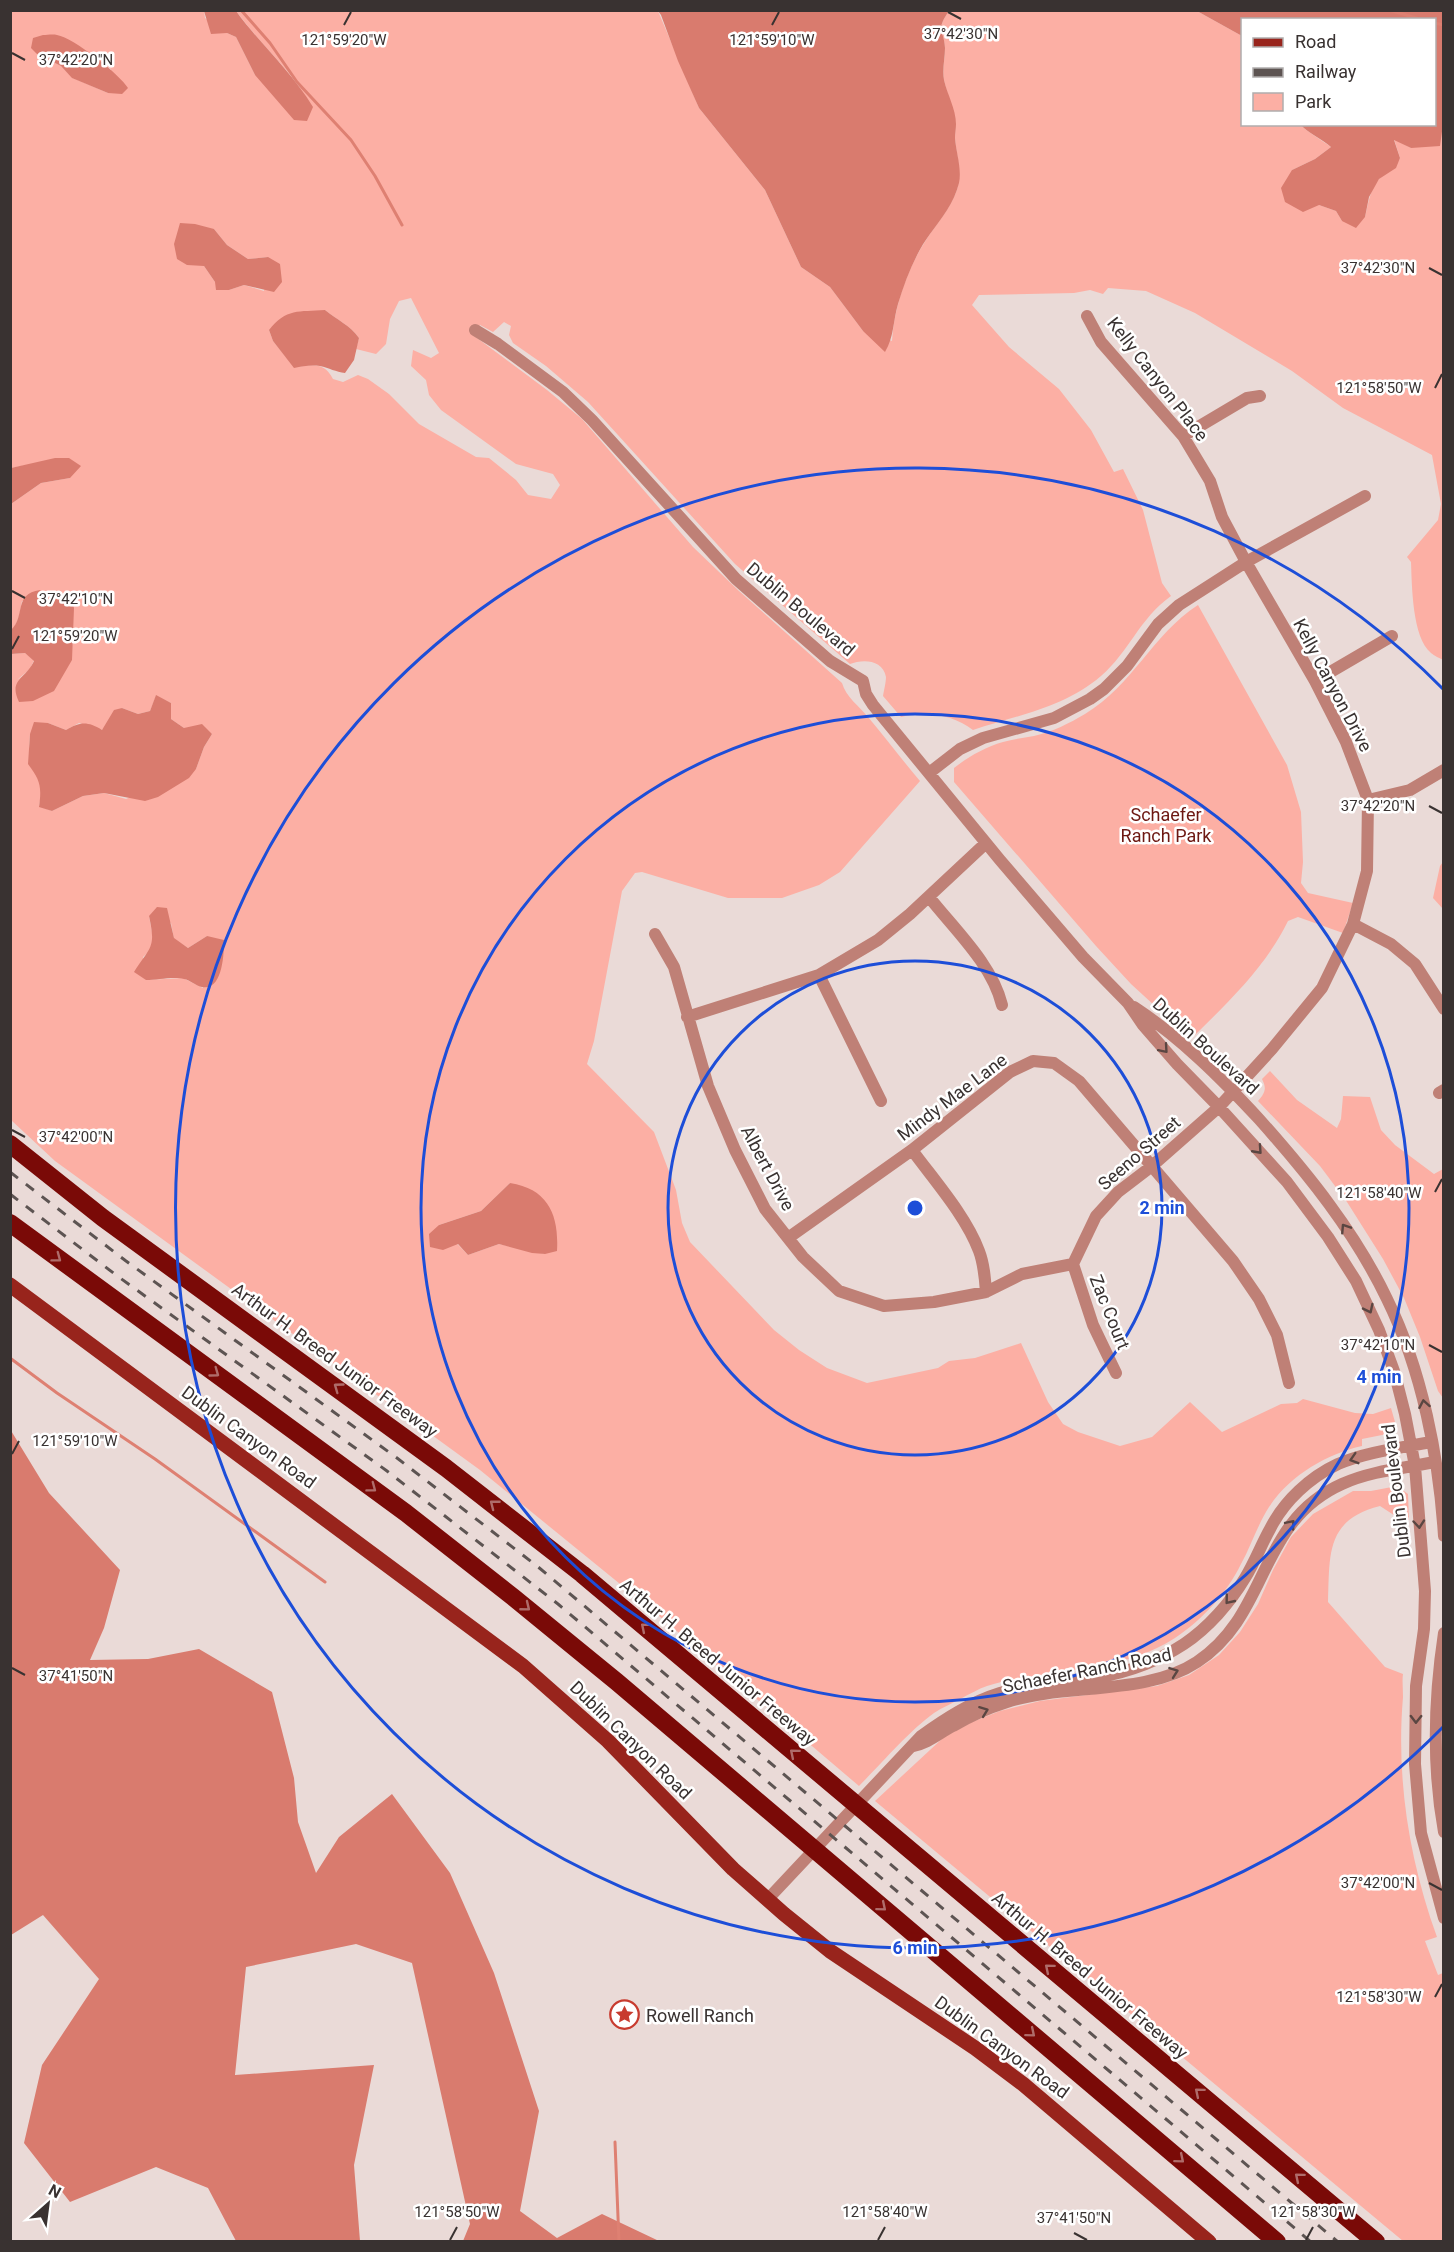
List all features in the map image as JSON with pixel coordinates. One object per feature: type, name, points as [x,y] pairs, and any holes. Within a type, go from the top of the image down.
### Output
[{"type":"highway","name":"Arthur H. Breed Junior Freeway","points":[[10,1144],[86,1204],[374,1414],[498,1508],[608,1596],[1376,2241]]},
{"type":"highway","points":[[10,1222],[442,1541],[591,1661],[1277,2241]]},
{"type":"main road","name":"Dublin Canyon Road","points":[[10,1285],[524,1666],[608,1741],[733,1869],[767,1900],[830,1951],[975,2048],[1023,2084],[1209,2241]]},
{"type":"street","name":"Kelly Canyon Place","points":[[1087,316],[1101,342],[1183,436],[1210,481],[1222,517],[1246,562]]},
{"type":"street","name":"Dublin Boulevard","points":[[475,330],[498,344],[563,392],[592,420],[736,579],[830,661],[863,681],[866,694],[873,705],[986,843],[1083,957],[1128,1003],[1157,1041],[1287,1182],[1328,1237],[1356,1281],[1379,1330],[1394,1371],[1415,1466],[1425,1591],[1424,1629],[1416,1686],[1416,1774],[1422,1833],[1443,1918]]},
{"type":"street","points":[[1183,436],[1247,398],[1260,396]]},
{"type":"street","points":[[929,773],[960,749],[983,738],[1054,718],[1090,699],[1104,689],[1127,666],[1171,610],[1246,562],[1365,496]]},
{"type":"street","name":"Kelly Canyon Drive","points":[[1219,1107],[1272,1049],[1322,988],[1353,924],[1367,871],[1368,800],[1346,742],[1315,681],[1246,562]]},
{"type":"street","points":[[1315,681],[1392,636]]},
{"type":"street","points":[[1368,800],[1410,790],[1443,770]]},
{"type":"street","points":[[687,1017],[819,975],[878,940],[929,897],[986,843]]},
{"type":"street","points":[[929,897],[978,959],[998,989],[1002,1005]]},
{"type":"street","points":[[1353,924],[1391,944],[1415,964],[1443,1009]]},
{"type":"street","name":"Albert Drive","points":[[655,934],[674,966],[708,1086],[735,1150],[765,1209],[803,1257],[839,1291],[884,1306],[934,1302],[986,1292],[1022,1274],[1073,1264]]},
{"type":"street","points":[[819,975],[881,1101]]},
{"type":"street","name":"Dublin Boulevard","points":[[1128,1003],[1191,1052],[1233,1091],[1297,1161],[1329,1203],[1362,1253],[1387,1299],[1404,1338],[1420,1387],[1441,1489],[1443,1536]]},
{"type":"street","name":"Mindy Mae Lane","points":[[788,1238],[912,1150],[1010,1072],[1033,1061],[1054,1063],[1079,1081],[1233,1261],[1259,1299],[1277,1335],[1289,1383]]},
{"type":"street","name":"Seeno Street","points":[[1073,1264],[1096,1216],[1118,1192],[1152,1166],[1219,1107]]},
{"type":"street","points":[[912,1150],[953,1205],[979,1249],[984,1266],[986,1292]]},
{"type":"street","name":"Zac Court","points":[[1073,1264],[1093,1325],[1116,1373]]},
{"type":"street","name":"Schaefer Ranch Road","points":[[767,1900],[921,1736],[945,1718],[969,1705],[1001,1693],[1030,1686],[1117,1673],[1144,1665],[1185,1643],[1208,1624],[1230,1600],[1246,1577],[1270,1526],[1299,1490],[1338,1464],[1371,1454],[1431,1442]]},
{"type":"street","name":"Schaefer Ranch Road","points":[[913,1746],[926,1743],[976,1713],[1010,1701],[1157,1678],[1178,1672],[1196,1663],[1217,1647],[1233,1629],[1248,1606],[1279,1541],[1302,1510],[1343,1483],[1435,1462]]},
{"type":"street","points":[[1443,1633],[1439,1664],[1439,1754],[1443,1832]]},
{"type":"street","points":[[1416,1754],[1439,1754]]},
{"type":"street","points":[[1416,1774],[1440,1772]]},
{"type":"green space","points":[[11,11],[204,11],[205,18],[236,37],[255,75],[301,88],[236,11],[658,11],[699,108],[765,190],[801,267],[830,287],[863,331],[892,341],[899,299],[909,272],[922,246],[948,208],[958,186],[955,120],[943,76],[945,49],[941,27],[949,11],[1197,11],[1241,35],[1241,126],[1302,126],[1331,147],[1315,159],[1292,170],[1319,205],[1336,211],[1342,221],[1365,217],[1373,187],[1400,158],[1394,139],[1411,148],[1443,117],[1443,660],[1431,653],[1420,635],[1414,610],[1411,562],[1407,557],[1438,520],[1441,504],[1432,455],[1343,408],[1292,371],[1195,313],[1146,291],[1108,288],[1103,294],[1090,290],[1074,293],[979,295],[972,305],[1009,347],[1059,389],[1091,430],[1114,472],[1123,469],[1143,510],[1162,583],[1171,596],[1150,615],[1111,667],[1087,687],[1056,703],[973,730],[948,717],[939,715],[919,714],[901,717],[883,696],[886,677],[881,667],[866,661],[850,664],[735,564],[588,402],[546,366],[513,343],[509,335],[511,326],[504,322],[493,332],[480,325],[473,335],[582,419],[693,547],[842,683],[850,697],[920,781],[840,872],[819,885],[782,898],[728,898],[642,872],[635,873],[622,891],[594,1041],[587,1064],[654,1132],[676,1190],[682,1223],[690,1242],[774,1330],[799,1350],[827,1368],[867,1383],[938,1368],[949,1361],[975,1358],[1021,1343],[1048,1402],[1063,1424],[1078,1432],[1120,1446],[1152,1437],[1190,1402],[1222,1432],[1281,1404],[1297,1403],[1303,1399],[1355,1413],[1373,1414],[1391,1408],[1395,1422],[1387,1434],[1362,1439],[1362,1446],[1323,1460],[1287,1485],[1269,1507],[1229,1585],[1195,1623],[1175,1638],[1153,1650],[1130,1658],[1083,1669],[1011,1680],[977,1690],[925,1720],[859,1786],[652,1610],[480,1470],[55,1161],[11,1120],[11,654],[25,653],[34,660],[30,669],[17,680],[73,644],[70,595],[57,599],[22,601],[17,621],[11,630],[11,504],[41,483],[70,478],[27,465],[11,468]],"holes":[[[37,54],[95,59],[111,69],[108,93],[73,78],[61,66]],[[214,229],[227,245],[248,259],[268,257],[264,291],[244,285],[229,290],[215,282],[204,266]],[[411,298],[439,353],[431,358],[413,350],[411,366],[426,380],[429,395],[441,410],[516,464],[553,474],[560,485],[551,499],[528,495],[516,480],[489,458],[476,457],[419,424],[389,394],[368,379],[358,375],[343,382],[333,379],[326,369],[321,367],[312,365],[294,367],[273,341],[269,330],[325,310],[359,338],[356,349],[376,354],[386,344],[390,319],[399,301]],[[156,696],[171,703],[171,719],[184,728],[212,734],[204,747],[196,769],[126,799],[104,793],[83,796],[52,811],[39,806],[42,790],[29,747],[30,734],[48,723],[66,730],[79,723],[102,730],[122,708],[138,714],[150,711]],[[149,916],[171,923],[174,939],[188,948],[207,936],[203,988],[183,978],[146,980],[143,957],[152,949]],[[510,1183],[545,1254],[499,1244],[468,1255],[439,1225],[481,1211]]]},
{"type":"green space","name":"Schaefer Ranch Park","points":[[1198,605],[1287,765],[1301,812],[1303,862],[1301,883],[1308,893],[1353,903],[1343,933],[1298,917],[1288,921],[1257,969],[1191,1039],[1131,984],[1096,946],[954,782],[954,768],[990,747],[1047,732],[1085,714],[1116,689],[1168,631]]},
{"type":"green space","points":[[1443,862],[1443,909],[1433,898],[1440,866]]},
{"type":"green space","points":[[1270,1071],[1297,1100],[1337,1128],[1341,1119],[1343,1096],[1370,1097],[1381,1130],[1395,1145],[1434,1174],[1443,1169],[1443,1398],[1438,1391],[1404,1298],[1383,1259],[1347,1202],[1320,1166],[1258,1101],[1264,1091],[1262,1079]]},
{"type":"green space","points":[[1397,1486],[1408,1494],[1409,1520],[1403,1521],[1380,1506],[1362,1512],[1349,1520],[1340,1530],[1334,1542],[1329,1569],[1328,1602],[1385,1667],[1403,1674],[1401,1758],[1407,1818],[1419,1878],[1437,1937],[1425,1941],[1438,1975],[1443,1973],[1443,2241],[1403,2241],[875,1801],[944,1737],[972,1722],[1000,1711],[1040,1701],[1157,1686],[1189,1675],[1219,1655],[1240,1632],[1258,1604],[1291,1537],[1313,1514],[1353,1491],[1371,1491]]},
{"type":"shaded area","points":[[204,11],[236,11],[295,81],[313,107],[307,121],[294,120],[255,75],[236,37],[227,33],[211,34]]},
{"type":"shaded area","points":[[658,11],[949,11],[941,26],[945,48],[943,76],[956,118],[955,138],[960,178],[951,204],[920,250],[911,268],[885,352],[863,331],[830,287],[801,267],[765,190],[699,108]]},
{"type":"shaded area","points":[[1197,11],[1443,11],[1444,117],[1440,146],[1411,148],[1394,140],[1400,158],[1396,168],[1379,179],[1369,197],[1365,217],[1356,228],[1342,221],[1336,211],[1319,205],[1303,212],[1285,202],[1281,188],[1292,170],[1315,159],[1331,147],[1302,126],[1436,126],[1436,18],[1241,18],[1241,35]]},
{"type":"shaded area","points":[[57,35],[85,49],[128,88],[122,94],[108,93],[72,78],[61,66],[37,54],[31,48],[33,38]]},
{"type":"shaded area","points":[[180,223],[214,229],[227,245],[248,259],[268,257],[280,264],[282,282],[274,292],[244,285],[229,290],[216,290],[215,282],[204,266],[187,265],[177,259],[174,244]]},
{"type":"shaded area","points":[[325,310],[359,338],[354,360],[345,373],[320,366],[294,368],[273,341],[269,330],[281,318],[294,312]]},
{"type":"shaded area","points":[[55,458],[69,458],[81,466],[70,478],[41,483],[11,504],[11,468]]},
{"type":"shaded area","points":[[40,590],[46,600],[70,595],[74,608],[72,660],[54,691],[33,701],[19,702],[16,694],[17,684],[34,661],[25,653],[11,654],[11,630],[26,596]]},
{"type":"shaded area","points":[[156,695],[171,703],[171,719],[184,728],[202,724],[212,734],[204,747],[196,769],[189,778],[158,797],[145,801],[104,793],[83,796],[52,811],[39,807],[39,784],[28,764],[30,734],[34,722],[48,723],[66,730],[75,725],[88,724],[102,730],[114,710],[122,708],[138,714],[150,711]]},
{"type":"shaded area","points":[[157,907],[167,908],[174,938],[188,948],[207,936],[224,940],[221,970],[209,987],[202,987],[180,978],[146,980],[134,972],[152,941],[149,916]]},
{"type":"shaded area","points":[[510,1183],[534,1191],[549,1206],[556,1226],[557,1251],[545,1254],[532,1253],[499,1244],[468,1255],[458,1244],[443,1250],[430,1247],[429,1234],[439,1225],[481,1211]]},
{"type":"shaded area","points":[[10,1429],[49,1493],[120,1570],[104,1628],[90,1660],[148,1659],[199,1649],[272,1692],[294,1778],[298,1822],[316,1873],[339,1837],[392,1794],[450,1873],[494,1973],[539,2111],[520,2211],[557,2238],[602,2214],[659,2241],[463,2241],[470,2224],[412,1963],[356,1944],[246,1967],[235,2075],[374,2065],[354,2165],[360,2241],[236,2241],[208,2188],[156,2167],[70,2202],[24,2143],[42,2065],[99,1979],[43,1915],[11,1935]]},
{"type":"waterway","points":[[241,10],[270,43],[297,82],[351,140],[375,176],[402,225]]},
{"type":"waterway","points":[[1389,10],[1416,18]]},
{"type":"waterway","points":[[1436,23],[1444,25]]},
{"type":"waterway","points":[[10,1358],[325,1582]]},
{"type":"waterway","points":[[615,2142],[619,2242]]},
{"type":"railway","points":[[10,1172],[126,1261],[397,1458],[537,1566],[1338,2242]]},
{"type":"railway","points":[[10,1194],[116,1275],[387,1471],[558,1604],[1311,2242]]},
{"type":"place","name":"Rowell Ranch","points":[[625,2015]]}]
